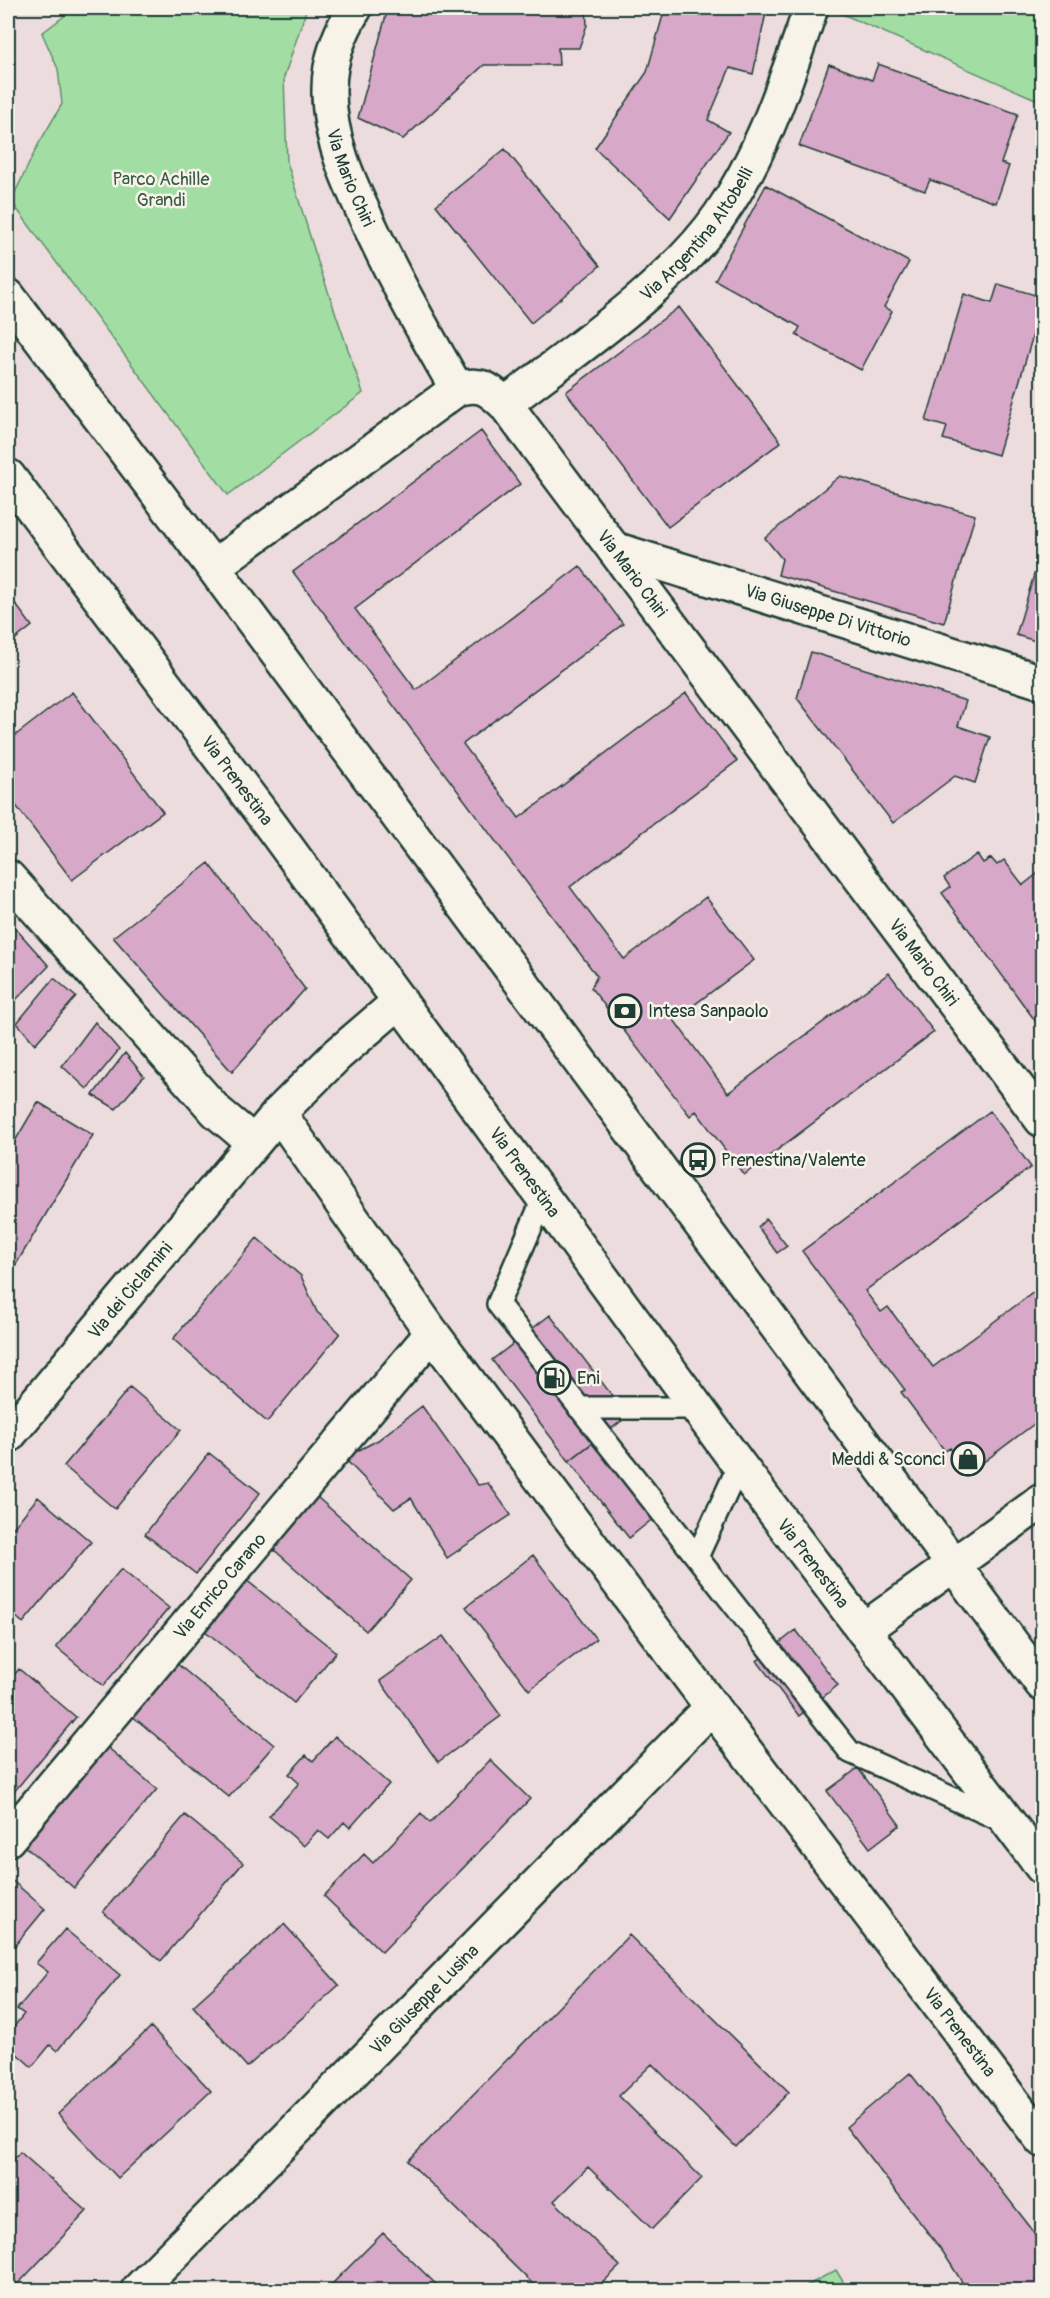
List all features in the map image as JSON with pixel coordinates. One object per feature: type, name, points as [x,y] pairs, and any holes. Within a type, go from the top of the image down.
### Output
[{"type":"street","name":"Via Mario Chiri","points":[[355,8],[344,26],[331,66],[328,89],[334,136],[358,200],[387,263],[457,389],[482,386],[505,404],[1042,1120]]},
{"type":"street","name":"Via Argentina Altobelli","points":[[505,404],[636,302],[675,266],[719,215],[766,133],[811,8]]},
{"type":"street","points":[[8,296],[213,567],[1042,1684]]},
{"type":"street","points":[[213,567],[457,389]]},
{"type":"street","name":"Via Prenestina","points":[[8,476],[400,1001],[697,1408],[1042,1867]]},
{"type":"street","name":"Via Giuseppe Di Vittorio","points":[[614,549],[1042,682]]},
{"type":"street","points":[[8,877],[216,1111],[253,1142]]},
{"type":"street","name":"Via dei Ciclamini","points":[[8,1436],[279,1113],[337,1055],[400,1001]]},
{"type":"street","name":"Via Prenestina","points":[[279,1113],[432,1333],[712,1707],[1042,2140]]},
{"type":"street","name":"Via Enrico Carano","points":[[8,1839],[432,1333]]},
{"type":"street","points":[[863,1630],[1042,1501]]},
{"type":"street","name":"Via Giuseppe Lusina","points":[[138,2290],[712,1707]]},
{"type":"lane","points":[[544,1197],[498,1304],[850,1752],[1009,1824]]},
{"type":"lane","points":[[579,1408],[697,1408]]},
{"type":"lane","points":[[698,1557],[740,1465]]},
{"type":"green space","name":"Parco Achille Grandi","points":[[75,8],[307,8],[284,77],[287,162],[318,262],[363,393],[228,495],[11,201],[38,145],[62,104],[58,69],[42,33]]},
{"type":"green space","points":[[829,8],[1042,8],[1042,102]]},
{"type":"green space","points":[[836,2270],[848,2290],[799,2290]]},
{"type":"building","points":[[388,8],[586,8],[587,25],[579,48],[558,48],[559,65],[484,65],[403,139],[358,118]]},
{"type":"building","points":[[665,8],[767,8],[753,74],[730,68],[708,120],[729,132],[670,218],[595,148],[647,72]]},
{"type":"building","points":[[829,64],[872,80],[878,64],[1018,114],[1001,163],[1009,166],[996,203],[930,180],[925,191],[799,146]]},
{"type":"building","points":[[505,149],[600,266],[531,323],[436,205]]},
{"type":"building","points":[[766,185],[909,262],[884,307],[892,311],[861,370],[796,335],[800,327],[715,280]]},
{"type":"building","points":[[998,284],[1042,297],[1042,304],[998,455],[943,439],[947,427],[926,421],[964,294],[992,303]]},
{"type":"building","points":[[679,307],[781,442],[668,527],[566,392]]},
{"type":"building","points":[[481,431],[520,484],[355,609],[416,690],[580,566],[623,624],[463,744],[519,818],[686,693],[737,761],[570,887],[624,959],[706,897],[754,960],[674,1020],[728,1093],[889,973],[934,1032],[744,1175],[696,1111],[690,1116],[591,988],[597,976],[293,572]]},
{"type":"building","points":[[840,476],[975,515],[944,623],[778,575],[782,559],[765,538]]},
{"type":"building","points":[[1042,548],[1042,643],[1016,635]]},
{"type":"building","points":[[8,594],[32,626],[8,645]]},
{"type":"building","points":[[811,652],[966,701],[958,726],[990,737],[975,783],[955,776],[893,823],[797,698]]},
{"type":"building","points":[[72,692],[163,812],[72,880],[8,795],[8,741]]},
{"type":"building","points":[[977,854],[983,863],[991,858],[997,865],[1004,860],[1023,885],[1042,870],[1042,1024],[1039,1026],[942,893],[950,887],[944,878]]},
{"type":"building","points":[[209,863],[305,989],[232,1072],[113,937]]},
{"type":"building","points":[[8,920],[49,966],[8,1008]]},
{"type":"building","points":[[54,978],[76,997],[35,1044],[17,1023]]},
{"type":"building","points":[[95,1022],[119,1050],[87,1089],[62,1066]]},
{"type":"building","points":[[125,1053],[144,1076],[116,1109],[93,1095]]},
{"type":"building","points":[[38,1102],[93,1135],[8,1278],[8,1153]]},
{"type":"building","points":[[990,1111],[1031,1167],[865,1291],[881,1312],[888,1307],[933,1367],[1042,1286],[1042,1418],[969,1473],[950,1448],[945,1451],[901,1392],[905,1390],[802,1251]]},
{"type":"building","points":[[766,1219],[787,1246],[777,1253],[758,1227]]},
{"type":"building","points":[[257,1238],[301,1276],[317,1312],[340,1333],[267,1422],[173,1339]]},
{"type":"building","points":[[550,1315],[628,1416],[569,1461],[492,1360]]},
{"type":"building","points":[[130,1387],[181,1430],[115,1509],[64,1466]]},
{"type":"building","points":[[422,1406],[478,1485],[488,1483],[511,1515],[447,1558],[411,1498],[394,1509],[344,1458],[378,1440]]},
{"type":"building","points":[[596,1440],[655,1517],[629,1538],[569,1461]]},
{"type":"building","points":[[209,1453],[260,1493],[196,1574],[145,1534]]},
{"type":"building","points":[[38,1497],[91,1542],[23,1623],[8,1610],[8,1534]]},
{"type":"building","points":[[317,1497],[411,1580],[366,1631],[272,1548]]},
{"type":"building","points":[[533,1555],[596,1639],[529,1690],[466,1607]]},
{"type":"building","points":[[121,1569],[169,1608],[103,1686],[56,1647]]},
{"type":"building","points":[[245,1579],[336,1652],[294,1703],[204,1630]]},
{"type":"building","points":[[796,1630],[838,1685],[799,1716],[757,1661]]},
{"type":"building","points":[[443,1636],[501,1716],[438,1762],[380,1681]]},
{"type":"building","points":[[175,1662],[274,1745],[229,1797],[131,1715]]},
{"type":"building","points":[[19,1669],[76,1717],[8,1799],[8,1682]]},
{"type":"building","points":[[335,1736],[389,1784],[350,1828],[344,1822],[329,1839],[318,1830],[304,1846],[269,1816],[299,1783],[289,1774],[306,1755],[313,1761]]},
{"type":"building","points":[[106,1746],[157,1789],[74,1888],[23,1845]]},
{"type":"building","points":[[490,1760],[530,1799],[382,1952],[324,1896],[364,1854],[373,1863],[421,1813],[430,1823]]},
{"type":"building","points":[[858,1768],[900,1825],[870,1848],[827,1791]]},
{"type":"building","points":[[185,1815],[243,1863],[161,1961],[103,1912]]},
{"type":"building","points":[[8,1877],[45,1909],[8,1954]]},
{"type":"building","points":[[284,1924],[339,1985],[247,2067],[193,2006]]},
{"type":"building","points":[[65,1929],[120,1975],[57,2051],[50,2045],[32,2067],[8,2046],[8,2034],[24,2014],[17,2009],[48,1972],[36,1963]]},
{"type":"building","points":[[629,1935],[789,2092],[736,2147],[652,2064],[619,2096],[702,2178],[652,2229],[588,2167],[554,2201],[620,2266],[595,2290],[539,2290],[408,2161]]},
{"type":"building","points":[[151,2027],[211,2091],[118,2178],[58,2114]]},
{"type":"building","points":[[910,2073],[1031,2228],[1042,2246],[1042,2290],[967,2290],[943,2252],[846,2127]]},
{"type":"building","points":[[20,2152],[87,2211],[18,2284],[8,2276],[8,2166]]},
{"type":"building","points":[[383,2233],[442,2290],[326,2290]]},
{"type":"place","name":"Intesa Sanpaolo","points":[[625,1011]]},
{"type":"place","name":"Prenestina/Valente","points":[[698,1160]]},
{"type":"place","name":"Eni","points":[[554,1378]]},
{"type":"place","name":"Meddi & Sconci","points":[[968,1459]]}]
